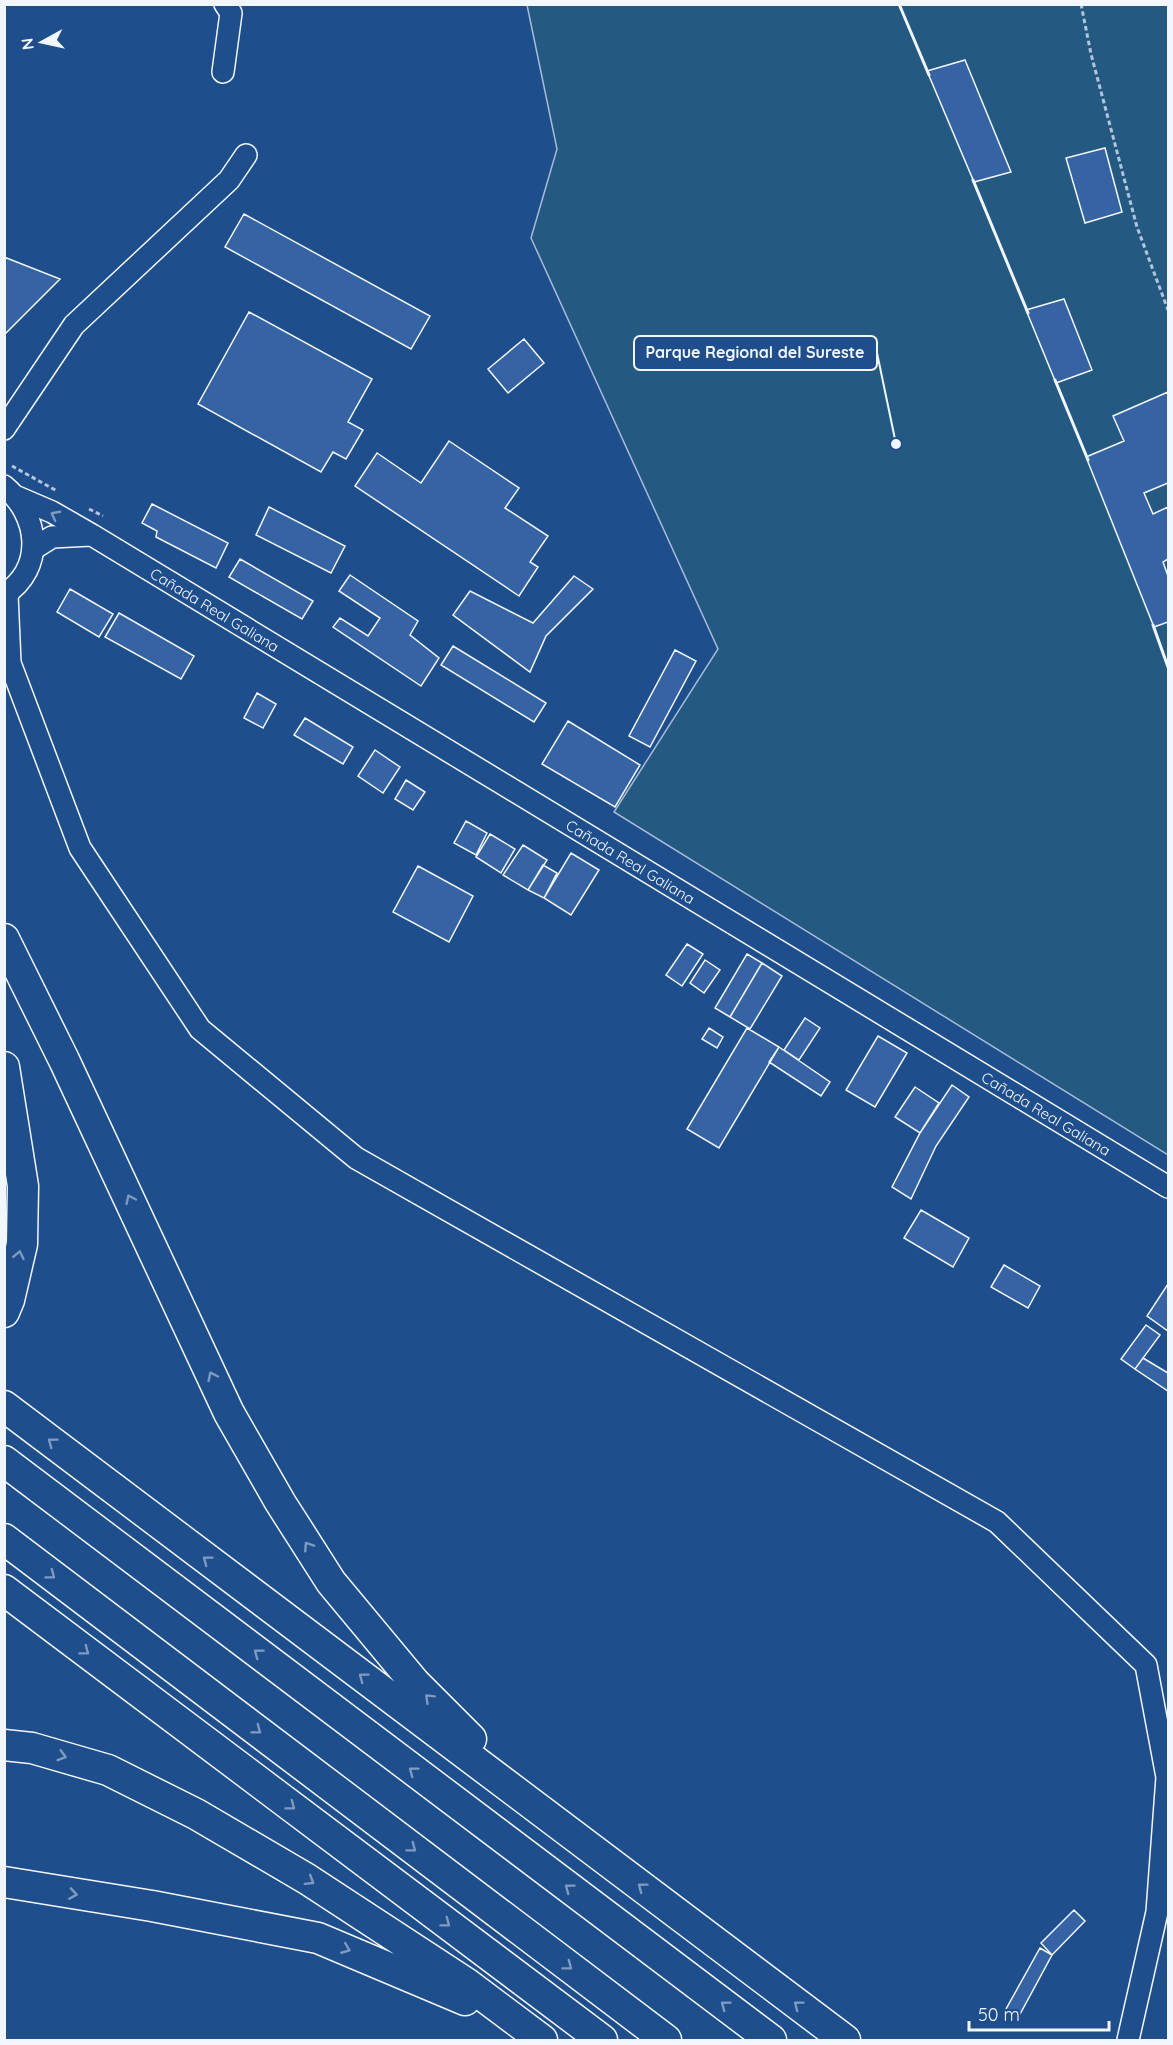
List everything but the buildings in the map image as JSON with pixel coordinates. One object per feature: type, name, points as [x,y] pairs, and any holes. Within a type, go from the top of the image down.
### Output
[{"type":"highway","points":[[4,939],[64,1060],[229,1413],[280,1502],[331,1582],[415,1683],[474,1742],[511,1788]]},
{"type":"highway","points":[[4,1067],[23,1186],[22,1244],[4,1312]]},
{"type":"highway","points":[[4,1406],[844,2040]]},
{"type":"highway","points":[[4,1461],[771,2040]]},
{"type":"highway","points":[[4,1539],[666,2040]]},
{"type":"highway","points":[[4,1590],[602,2040]]},
{"type":"highway","points":[[4,1745],[33,1748],[108,1770],[196,1814],[317,1885],[466,1983],[542,2040]]},
{"type":"highway","points":[[4,1882],[152,1906],[318,1938],[458,1995],[535,2040]]},
{"type":"street","points":[[223,72],[231,13],[225,4]]},
{"type":"street","points":[[4,429],[74,325],[229,180],[246,155]]},
{"type":"street","points":[[11,491],[28,513],[33,531],[33,549],[28,566],[19,581],[6,594],[7,660],[80,848],[200,1029],[356,1158],[997,1522],[1146,1665],[1168,1778],[1163,1906],[1128,2040]]},
{"type":"street","name":"Cañada Real Galiana","points":[[11,491],[92,536],[1168,1187]]},
{"type":"street","points":[[33,549],[52,537],[92,536]]},
{"type":"path","points":[[1081,4],[1091,54],[1137,226],[1168,310]]},
{"type":"shaded area","points":[[527,5],[1168,5],[1168,1155],[614,812],[718,649],[531,238],[557,149]]},
{"type":"wall","points":[[899,4],[929,75]]},
{"type":"wall","points":[[973,180],[1028,313]]},
{"type":"wall","points":[[1055,380],[1088,460]]},
{"type":"wall","points":[[1153,625],[1168,667]]},
{"type":"place","name":"Parque Regional del Sureste","points":[[896,444]]}]
